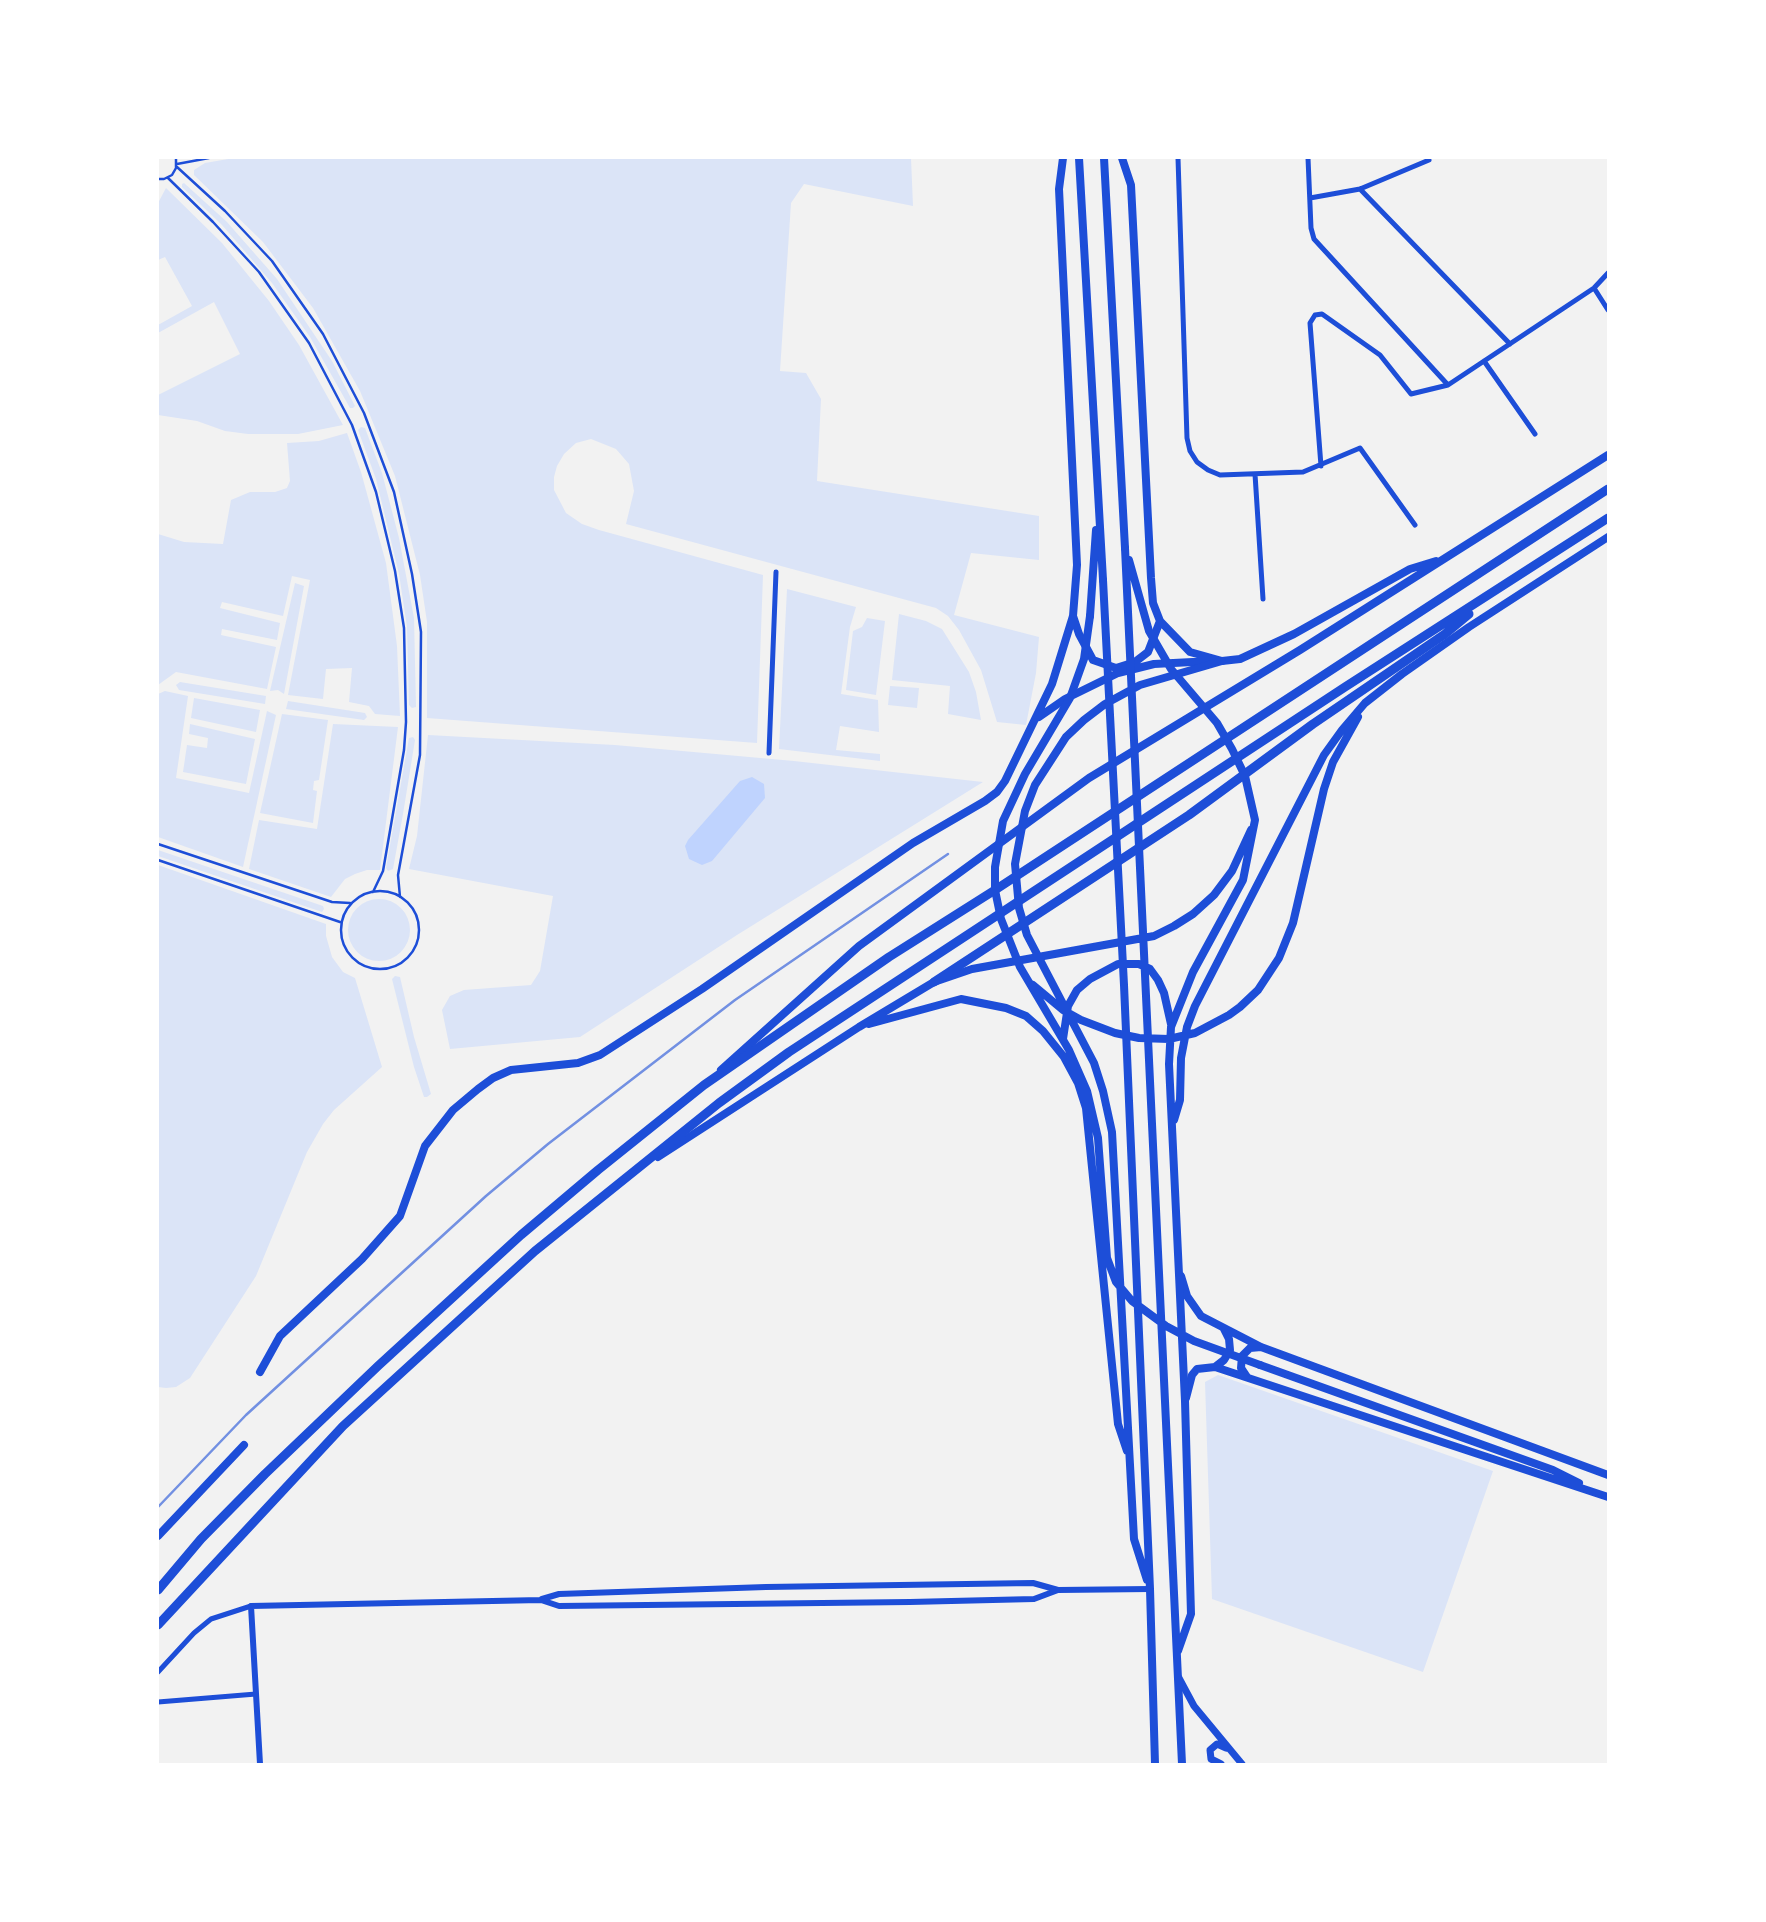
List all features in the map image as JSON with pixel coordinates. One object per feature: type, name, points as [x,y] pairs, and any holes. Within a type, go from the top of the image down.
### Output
[{"type":"highway","points":[[158,1590],[201,1539],[378,1366],[531,1227],[704,1085],[889,957],[1608,489]]},
{"type":"highway","points":[[158,1625],[343,1426],[535,1251],[719,1103],[789,1052],[1608,518]]},
{"type":"highway","points":[[934,982],[1189,815],[1312,724],[1446,634],[1497,590]]},
{"type":"main road","points":[[260,1372],[280,1336],[362,1259],[400,1216],[425,1146],[453,1110],[493,1078],[511,1070],[578,1063],[600,1055],[702,989],[913,843],[985,801],[997,792],[1005,781],[1057,672],[1073,615],[1077,565],[1059,189],[1063,158]]},
{"type":"main road","points":[[1079,158],[1124,985],[1155,1765]]},
{"type":"main road","points":[[1104,158],[1182,1765]]},
{"type":"main road","points":[[1122,158],[1131,185],[1153,603],[1160,621],[1190,652],[1222,661]]},
{"type":"main road","points":[[704,1085],[859,946],[1089,778],[1300,650],[1608,455]]},
{"type":"main road","points":[[1098,506],[1084,659],[1074,688],[1015,794],[1003,821],[995,867],[997,903],[1006,936],[1028,981],[1079,1070],[1092,1107],[1099,1151],[1107,1258],[1116,1282],[1143,1311],[1177,1332],[1553,1470],[1606,1496]]},
{"type":"main road","points":[[1172,1127],[1180,1101],[1181,1058],[1195,1006],[1324,755],[1342,730],[1365,703],[1402,674],[1608,537]]},
{"type":"main road","points":[[1125,548],[1149,631],[1171,669],[1217,723],[1232,748],[1245,776],[1255,820],[1243,880],[1193,972],[1171,1027]]},
{"type":"main road","points":[[1036,720],[1065,699],[1118,673],[1154,664],[1240,659],[1294,634],[1410,569],[1445,559]]},
{"type":"main road","points":[[1073,615],[1079,634],[1093,660],[1116,668],[1135,662],[1148,652],[1160,621]]},
{"type":"main road","points":[[1150,1589],[1134,1539],[1112,1132],[1094,1063],[1035,952],[1019,908],[1015,864],[1025,811],[1043,772],[1066,737],[1105,704],[1140,685],[1222,661]]},
{"type":"main road","points":[[1028,981],[1081,1020],[1115,1033],[1158,1039],[1184,1036],[1229,1016],[1258,989],[1279,958],[1293,923],[1324,789],[1333,762],[1365,703]]},
{"type":"main road","points":[[620,1181],[859,1027],[934,982],[972,969],[1154,936],[1193,914],[1214,895],[1232,871],[1255,820]]},
{"type":"main road","points":[[1064,1057],[1063,1031],[1068,1006],[1077,990],[1090,979],[1118,964],[1139,964],[1150,969],[1164,993],[1171,1027],[1169,1064],[1180,1272],[1191,1614],[1177,1654]]},
{"type":"main road","points":[[859,1027],[961,999],[1006,1008],[1026,1016],[1064,1057],[1078,1083],[1086,1108],[1118,1424],[1130,1457]]},
{"type":"main road","points":[[1180,1272],[1187,1296],[1201,1317],[1261,1347],[1608,1475]]},
{"type":"main road","points":[[1215,1367],[1224,1360],[1230,1350],[1224,1329]]},
{"type":"main road","points":[[1247,1377],[1241,1367],[1242,1356],[1250,1348],[1261,1347]]},
{"type":"main road","points":[[1185,1401],[1192,1375],[1197,1369],[1215,1367],[1606,1496]]},
{"type":"main road","points":[[158,1536],[244,1445]]},
{"type":"main road","points":[[1178,1678],[1194,1706],[1242,1765]]},
{"type":"main road","points":[[1221,1765],[1211,1759],[1211,1747],[1220,1744],[1230,1750]]},
{"type":"street","points":[[1178,158],[1187,438],[1190,451],[1197,462],[1220,475],[1303,472],[1360,448],[1415,526]]},
{"type":"street","points":[[1308,158],[1314,239],[1448,385]]},
{"type":"street","points":[[1310,198],[1360,189],[1429,160]]},
{"type":"street","points":[[1360,189],[1510,344]]},
{"type":"street","points":[[1321,466],[1310,323],[1315,314],[1322,314],[1380,355],[1411,394],[1448,385],[1594,288],[1608,273]]},
{"type":"street","points":[[1594,288],[1608,310]]},
{"type":"street","points":[[1484,361],[1535,435]]},
{"type":"street","points":[[1255,474],[1263,599]]},
{"type":"street","points":[[769,753],[776,572]]},
{"type":"street","points":[[158,1672],[194,1633],[211,1619],[251,1606],[541,1600],[559,1594],[766,1587],[1034,1583],[1058,1590],[1150,1589]]},
{"type":"street","points":[[541,1600],[559,1606],[910,1602],[1034,1599],[1058,1590]]},
{"type":"street","points":[[251,1606],[260,1765]]},
{"type":"street","points":[[158,1702],[256,1695]]},
{"type":"lane","points":[[176,158],[177,165],[272,261],[323,334],[364,413],[394,492],[412,574],[421,632],[420,755],[398,875],[400,897]]},
{"type":"lane","points":[[158,186],[177,165],[209,158]]},
{"type":"lane","points":[[158,179],[166,179],[213,222],[259,272],[309,343],[352,425],[376,492],[395,571],[404,628],[406,722],[404,750],[383,871],[373,892]]},
{"type":"lane","points":[[158,844],[332,902],[350,903],[373,892],[392,893],[414,911],[419,930],[414,950],[408,958],[400,964],[379,969],[361,963],[346,949],[340,923],[350,903]]},
{"type":"lane","points":[[158,860],[340,923]]},
{"type":"shaded area","points":[[234,158],[911,158],[913,206],[804,184],[791,203],[780,371],[806,373],[821,399],[817,481],[1039,516],[1039,560],[971,553],[954,615],[1039,637],[1036,673],[1026,725],[997,722],[981,670],[959,630],[948,616],[936,608],[626,524],[634,491],[629,464],[616,449],[591,439],[576,443],[564,454],[557,466],[554,490],[566,513],[582,524],[599,530],[763,575],[757,743],[427,718],[427,622],[420,575],[395,476],[360,391],[313,308],[263,242],[194,175],[194,170],[205,163]]},
{"type":"shaded area","points":[[184,183],[227,222],[277,279],[332,361],[355,406],[353,408],[350,408],[310,337],[272,283],[222,225],[182,187]]},
{"type":"shaded area","points":[[166,188],[222,243],[269,301],[299,345],[343,425],[298,434],[248,434],[225,431],[197,421],[158,415],[158,395],[240,354],[214,302],[158,333],[158,325],[192,306],[165,257],[158,260],[158,203]]},
{"type":"shaded area","points":[[365,428],[382,473],[399,538],[414,618],[416,707],[412,708],[409,705],[407,627],[399,574],[376,479],[358,430]]},
{"type":"shaded area","points":[[347,433],[361,472],[386,563],[397,646],[400,716],[375,714],[369,706],[349,702],[352,668],[326,669],[323,699],[288,695],[310,580],[292,576],[283,616],[222,602],[220,608],[280,623],[277,640],[222,629],[221,635],[276,647],[267,689],[176,672],[158,685],[158,534],[184,542],[223,544],[231,500],[250,492],[275,492],[287,488],[290,481],[287,443],[319,441]]},
{"type":"shaded area","points":[[295,583],[304,586],[284,694],[278,690],[270,691]]},
{"type":"shaded area","points":[[787,589],[856,607],[850,627],[841,694],[878,700],[879,732],[840,726],[836,750],[880,754],[880,761],[779,749]]},
{"type":"shaded area","points":[[899,614],[926,621],[942,629],[969,672],[981,720],[948,714],[950,686],[892,680]]},
{"type":"shaded area","points":[[867,618],[885,621],[876,695],[846,690],[853,631],[862,627]]},
{"type":"shaded area","points":[[180,682],[266,696],[265,704],[179,690],[176,685]]},
{"type":"shaded area","points":[[890,686],[919,688],[917,708],[888,705]]},
{"type":"shaded area","points":[[165,691],[188,696],[176,778],[249,793],[267,711],[276,715],[243,867],[158,837],[158,694]]},
{"type":"shaded area","points":[[194,698],[260,710],[256,732],[191,718]]},
{"type":"shaded area","points":[[288,701],[365,713],[367,717],[364,720],[286,709]]},
{"type":"shaded area","points":[[282,714],[328,720],[319,780],[314,781],[313,790],[317,791],[313,823],[260,813]]},
{"type":"shaded area","points":[[190,724],[255,739],[246,784],[183,772],[187,745],[207,748],[208,738],[189,734]]},
{"type":"shaded area","points":[[333,724],[398,727],[380,870],[367,870],[345,879],[331,897],[249,869],[259,820],[317,829]]},
{"type":"shaded area","points":[[428,735],[615,745],[983,782],[737,935],[580,1037],[450,1049],[442,1010],[450,996],[464,990],[531,985],[540,971],[553,896],[409,869],[417,836]]},
{"type":"shaded area","points":[[413,737],[415,740],[393,869],[388,871],[386,868],[409,738]]},
{"type":"shaded area","points":[[158,850],[323,906],[324,909],[322,912],[158,856]]},
{"type":"shaded area","points":[[158,865],[326,924],[326,936],[332,957],[343,972],[355,978],[382,1067],[334,1110],[323,1124],[307,1152],[256,1276],[190,1378],[176,1387],[166,1388],[158,1387]]},
{"type":"shaded area","points":[[379,899],[401,908],[410,930],[401,952],[379,961],[357,952],[348,930],[357,908]]},
{"type":"shaded area","points":[[395,976],[400,977],[431,1094],[427,1097],[424,1097],[414,1067],[392,979]]},
{"type":"shaded area","points":[[1218,1375],[1493,1471],[1423,1672],[1212,1599],[1205,1382]]},
{"type":"water","points":[[752,777],[764,784],[765,798],[712,861],[702,865],[689,859],[685,846],[688,840],[740,781]]},
{"type":"railway","points":[[158,1507],[246,1415],[486,1196],[548,1144],[735,1000],[948,854]]}]
